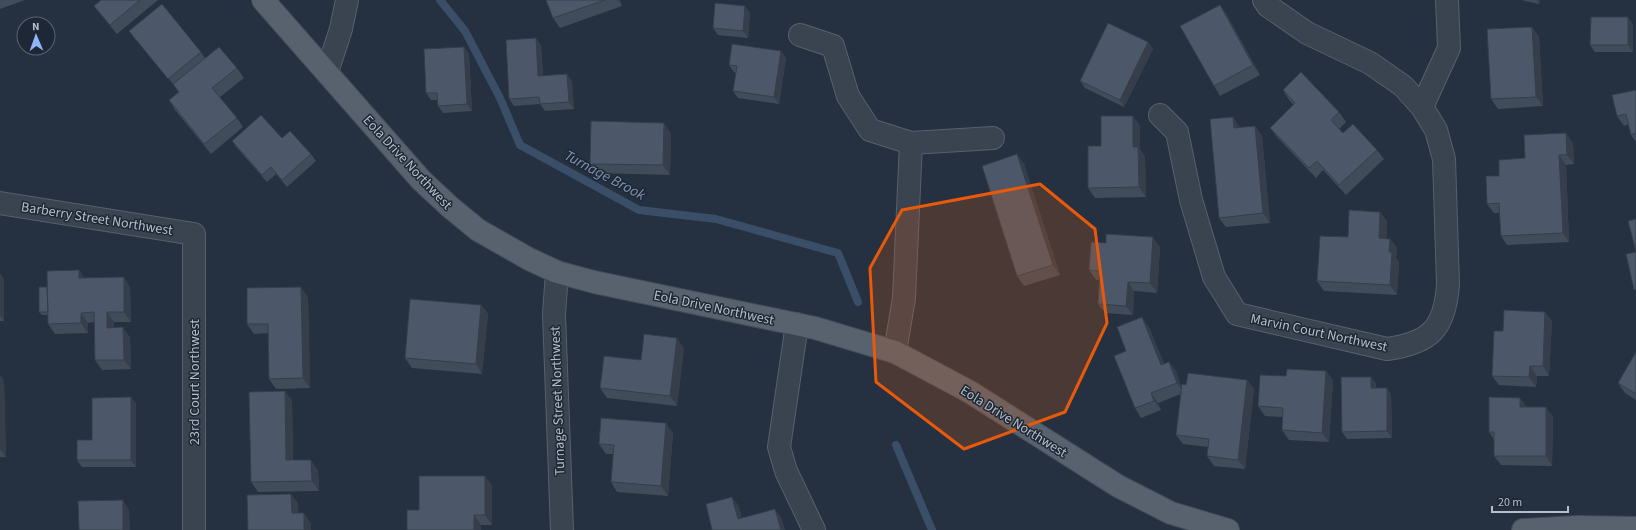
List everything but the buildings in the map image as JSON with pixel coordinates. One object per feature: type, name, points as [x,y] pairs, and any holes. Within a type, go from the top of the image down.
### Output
[{"type":"main road","name":"Eola Drive Northwest","points":[[263,0],[421,180],[450,207],[484,234],[523,256],[557,272],[594,282],[797,324],[895,352],[970,392],[1118,486],[1170,513],[1228,530]]},
{"type":"main road","points":[[1523,530],[1578,527],[1636,528]]},
{"type":"street","points":[[327,72],[341,29],[347,0]]},
{"type":"street","name":"Marvin Court Northwest","points":[[1160,115],[1177,132],[1192,200],[1214,277],[1237,314],[1386,349],[1408,346],[1426,338],[1439,322],[1447,305],[1448,284],[1444,159],[1436,130],[1422,107],[1403,86],[1370,63],[1307,32],[1268,6],[1264,0]]},
{"type":"street","points":[[1422,107],[1448,48],[1447,0]]},
{"type":"street","points":[[800,35],[833,46],[848,96],[870,130],[911,142],[993,138]]},
{"type":"street","points":[[895,352],[904,298],[911,142]]},
{"type":"street","name":"Barberry Street Northwest","points":[[0,203],[194,234]]},
{"type":"street","name":"23rd Court Northwest","points":[[194,234],[194,530]]},
{"type":"street","name":"Turnage Street Northwest","points":[[557,272],[554,314],[562,530]]},
{"type":"street","points":[[797,324],[779,447],[786,470],[814,530]]},
{"type":"highlighted area","points":[[1040,184],[1095,229],[1107,323],[1065,412],[964,449],[876,382],[870,268],[902,210]]},
{"type":"waterway","name":"Turnage Brook","points":[[440,0],[465,31],[500,98],[520,145],[639,210],[716,219],[838,253],[858,302]]},
{"type":"waterway","name":"Turnage Brook","points":[[896,445],[932,530]]}]
